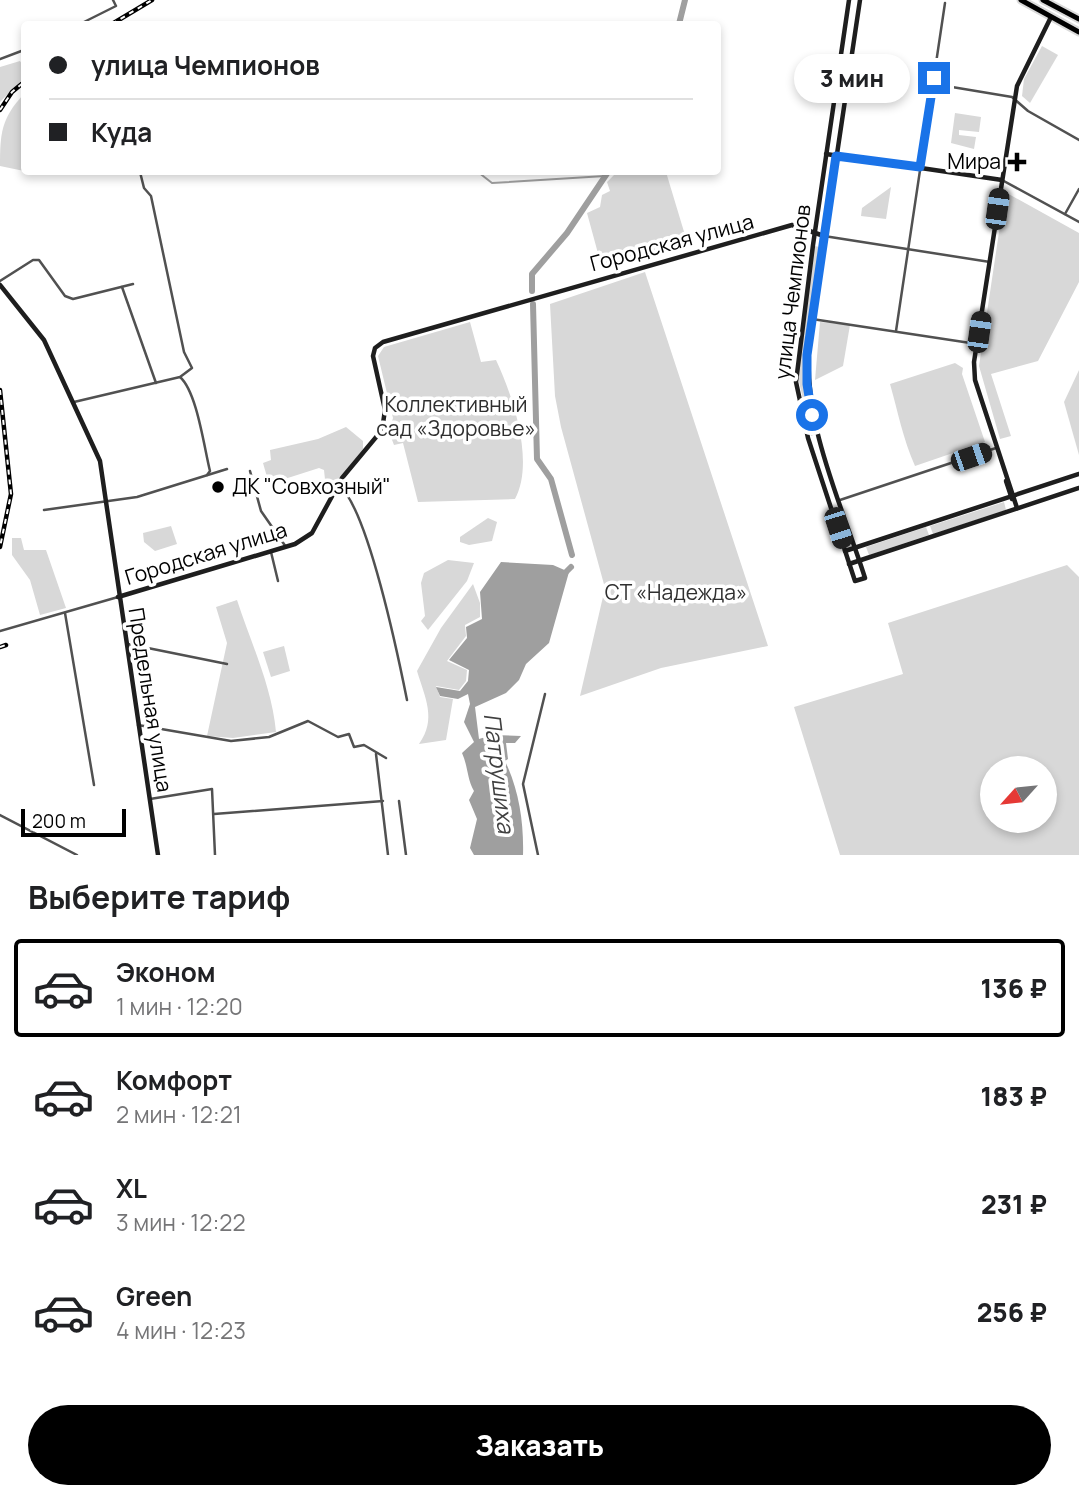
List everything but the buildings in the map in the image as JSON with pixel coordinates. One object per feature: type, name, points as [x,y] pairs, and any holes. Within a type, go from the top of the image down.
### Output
[{"type":"main road","points":[[1021,0],[1079,32]]},
{"type":"main road","points":[[1044,0],[1079,19]]},
{"type":"main road","points":[[1051,17],[1056,7]]},
{"type":"street","points":[[85,21],[116,6],[113,0]]},
{"type":"street","name":"улица Чемпионов","points":[[849,0],[814,235],[796,382],[806,430],[855,581],[865,578],[809,400],[807,355],[860,0]]},
{"type":"street","points":[[896,331],[945,3]]},
{"type":"street","points":[[1017,508],[975,380],[977,344],[1014,98],[1020,74],[1051,17]]},
{"type":"street","points":[[0,59],[21,51]]},
{"type":"street","points":[[934,84],[1014,98],[1028,111],[1079,140]]},
{"type":"street","points":[[826,154],[1002,180],[1079,222]]},
{"type":"street","points":[[74,402],[180,377],[192,368],[184,352],[151,196],[144,188],[141,175]]},
{"type":"street","points":[[1065,215],[1079,189]]},
{"type":"street","name":"Городская улица","points":[[0,631],[271,552],[308,537],[338,485],[377,439],[384,426],[385,410],[373,355],[377,345],[792,225],[814,235],[824,236]]},
{"type":"street","points":[[824,236],[990,262]]},
{"type":"street","points":[[0,283],[33,260],[39,260],[50,271],[65,296],[74,299],[133,284]]},
{"type":"street","name":"Предельная улица","points":[[0,283],[38,328],[100,461],[158,855]]},
{"type":"street","points":[[122,287],[156,383]]},
{"type":"street","points":[[812,319],[977,344]]},
{"type":"street","points":[[180,377],[187,383],[192,401],[210,471],[206,476]]},
{"type":"street","points":[[839,500],[998,450]]},
{"type":"street","points":[[44,510],[137,498],[227,470]]},
{"type":"street","points":[[250,471],[261,511],[286,547]]},
{"type":"street","points":[[845,551],[1079,474]]},
{"type":"street","points":[[338,485],[347,491],[356,510],[390,622],[407,700]]},
{"type":"street","points":[[849,564],[1079,488]]},
{"type":"street","points":[[271,552],[278,581]]},
{"type":"street","points":[[65,613],[94,785]]},
{"type":"street","points":[[125,643],[228,664]]},
{"type":"street","points":[[538,855],[523,784],[545,694]]},
{"type":"street","points":[[138,725],[231,741],[269,737],[308,721],[338,737],[349,734],[354,747],[364,745],[387,758]]},
{"type":"street","points":[[375,752],[388,855]]},
{"type":"street","points":[[150,799],[212,789],[215,855]]},
{"type":"street","points":[[214,814],[383,800]]},
{"type":"street","points":[[399,801],[406,855]]},
{"type":"street","points":[[0,815],[78,855]]},
{"type":"green space","points":[[1042,46],[1058,55],[1030,103],[1022,96],[1024,79]]},
{"type":"green space","points":[[21,62],[21,81],[0,102],[0,67]]},
{"type":"green space","points":[[21,97],[21,170],[0,166],[3,127]]},
{"type":"green space","points":[[955,113],[981,117],[979,132],[959,130],[959,135],[976,137],[974,149],[951,143]]},
{"type":"green space","points":[[614,175],[667,175],[688,245],[602,268],[587,213],[600,207],[602,195],[610,191],[607,182]]},
{"type":"green space","points":[[891,187],[886,219],[861,216],[862,208]]},
{"type":"green space","points":[[1005,192],[1079,233],[1079,282],[1038,361],[991,374],[1011,436],[1000,439],[979,366]]},
{"type":"green space","points":[[814,246],[820,247],[806,364],[810,411],[816,434],[811,436],[798,377]]},
{"type":"green space","name":"СТ «Надежда»","points":[[645,272],[768,646],[661,668],[580,696],[605,588],[561,427],[555,396],[550,304]]},
{"type":"green space","name":"Коллективный сад «Здоровье»","points":[[470,322],[481,362],[496,360],[515,410],[522,448],[521,484],[515,499],[418,502],[403,443],[394,445],[389,432],[393,418],[378,356],[384,347]]},
{"type":"green space","points":[[820,322],[850,325],[843,366],[815,380]]},
{"type":"green space","points":[[955,363],[963,368],[962,374],[985,442],[915,466],[890,384]]},
{"type":"green space","points":[[1079,370],[1079,455],[1064,402]]},
{"type":"green space","points":[[346,427],[363,441],[363,449],[329,492],[326,489],[324,470],[319,468],[269,484],[263,463],[271,460],[270,450],[318,439]]},
{"type":"green space","points":[[1004,502],[1006,510],[933,534],[930,526]]},
{"type":"green space","points":[[488,518],[497,522],[492,541],[469,545],[460,542],[460,537]]},
{"type":"green space","points":[[171,526],[177,544],[155,551],[144,542],[143,533]]},
{"type":"green space","points":[[926,527],[929,535],[869,555],[866,547]]},
{"type":"green space","points":[[12,538],[21,538],[24,550],[46,550],[66,608],[40,615],[30,580],[12,555]]},
{"type":"green space","points":[[448,560],[474,563],[467,581],[428,630],[421,621],[425,616],[421,583],[424,573]]},
{"type":"green space","points":[[1067,565],[1079,577],[1079,855],[840,855],[794,707],[903,674],[888,623]]},
{"type":"green space","points":[[473,584],[480,603],[480,617],[465,625],[466,636],[447,661],[467,670],[466,681],[459,690],[436,686],[440,697],[453,699],[446,740],[419,744],[427,726],[428,708],[417,671],[441,628]]},
{"type":"green space","points":[[237,600],[266,682],[276,732],[233,738],[207,736],[227,643],[216,607]]},
{"type":"green space","points":[[284,646],[290,671],[271,677],[263,652]]},
{"type":"water","points":[[501,562],[553,565],[569,572],[549,643],[526,664],[519,680],[506,693],[475,707],[479,739],[492,735],[521,736],[515,743],[506,743],[508,759],[505,761],[520,807],[523,855],[474,855],[470,848],[477,819],[469,800],[474,791],[462,753],[474,742],[464,722],[470,704],[468,694],[458,699],[440,696],[436,687],[460,691],[468,681],[469,670],[449,660],[467,638],[466,627],[482,619],[480,592]]},
{"type":"waterway","name":"Патрушиха","points":[[680,21],[685,0]]},
{"type":"waterway","points":[[482,175],[492,183],[605,176]]},
{"type":"waterway","name":"Патрушиха","points":[[532,291],[532,274],[567,233],[606,175]]},
{"type":"waterway","name":"Патрушиха","points":[[533,304],[537,459],[551,479],[572,555]]},
{"type":"waterway","name":"Патрушиха","points":[[563,575],[571,567]]},
{"type":"railway","points":[[117,21],[152,0]]},
{"type":"railway","points":[[0,110],[12,92],[21,84]]},
{"type":"railway","points":[[0,390],[11,494],[0,547]]},
{"type":"railway","points":[[0,647],[6,645]]},
{"type":"place","name":"Мира","points":[[1017,162]]},
{"type":"place","name":"ДК \"Совхозный\"","points":[[218,487]]},
{"type":"route","points":[[812,415],[807,384],[807,355],[836,156],[920,167],[934,78]]}]
